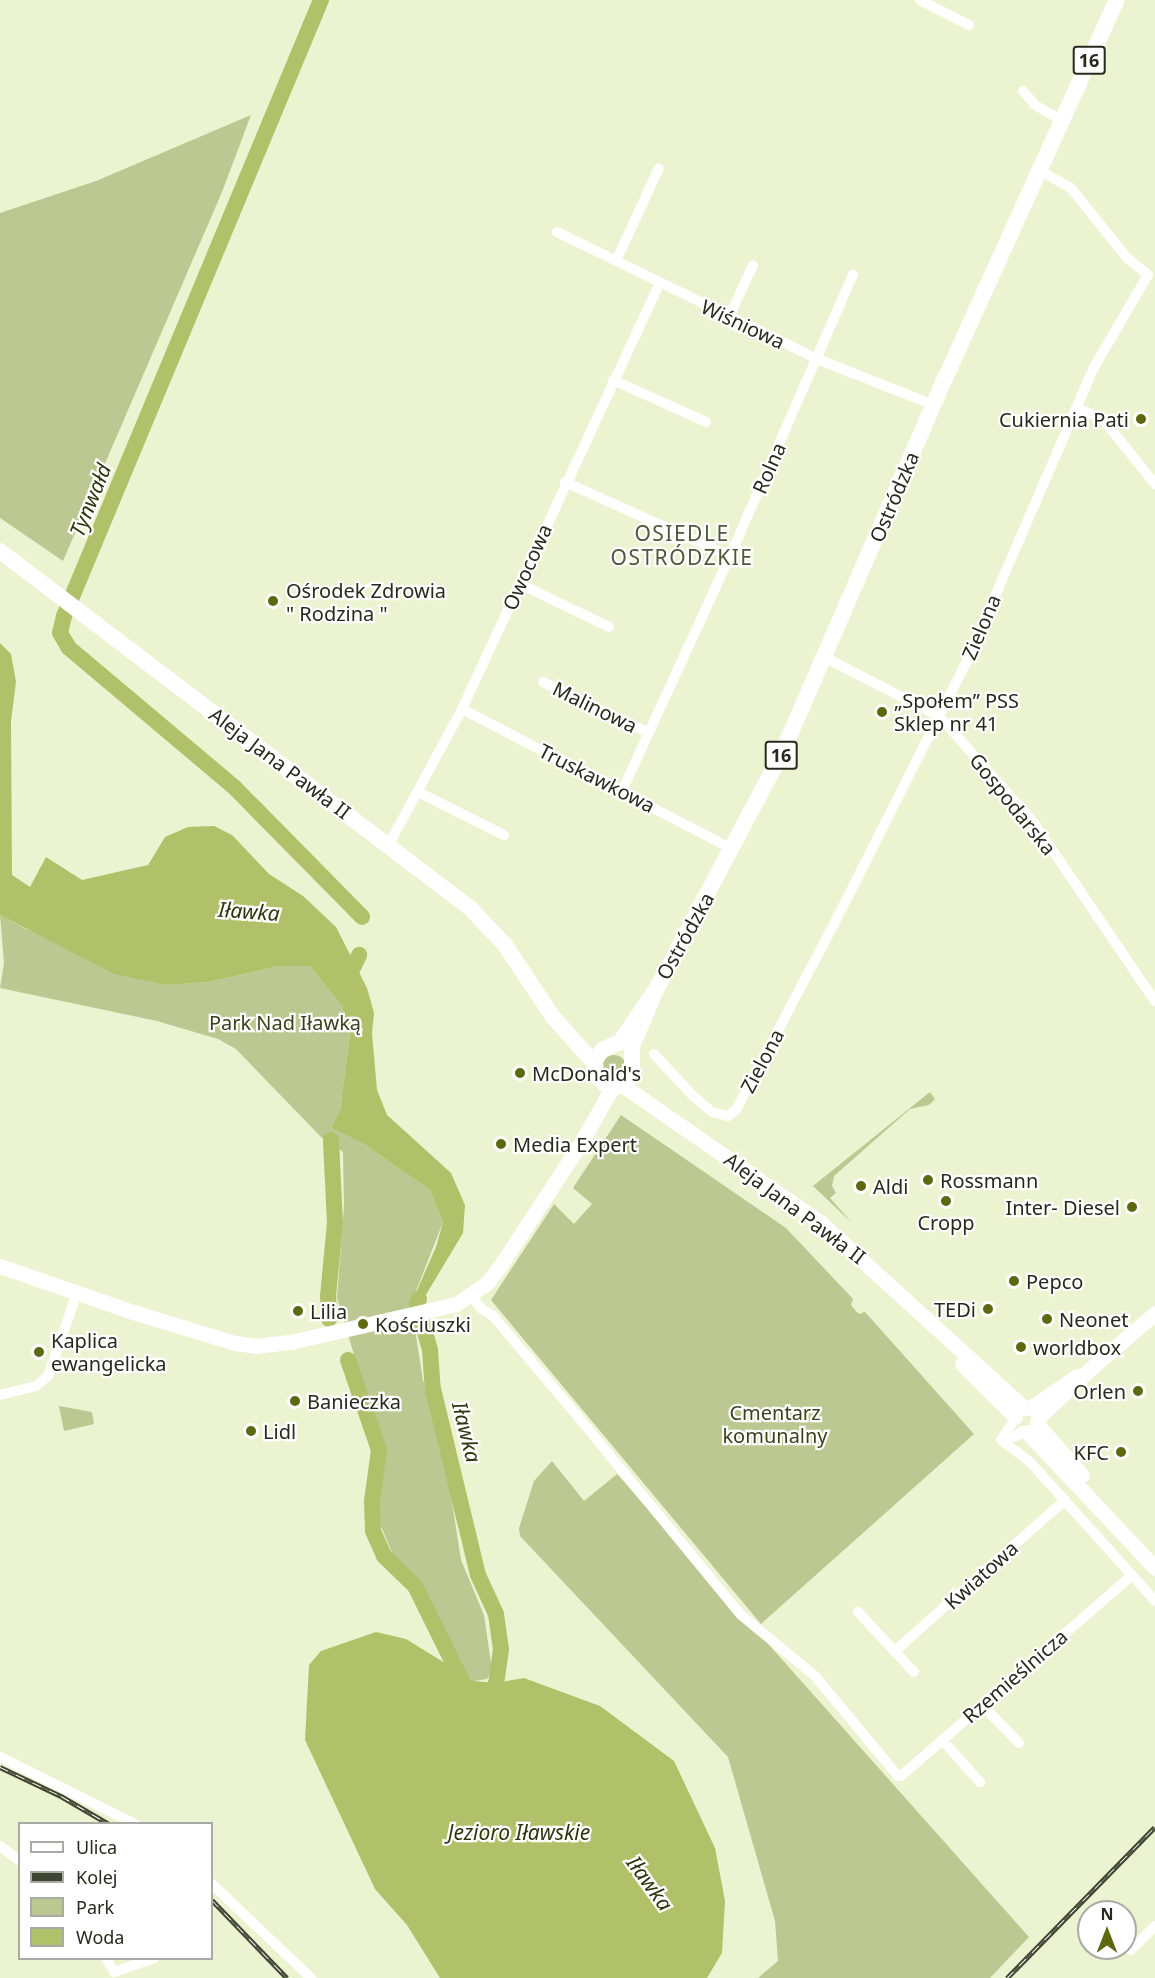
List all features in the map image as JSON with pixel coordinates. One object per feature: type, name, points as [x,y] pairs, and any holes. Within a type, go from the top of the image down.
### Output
[{"type":"main road","name":"Ostródzka","points":[[77,1293],[235,1343],[256,1346],[295,1341],[456,1304],[486,1284],[582,1141],[609,1093],[629,1080],[633,1064],[634,1038],[657,987],[782,753],[1061,120],[1118,0]]},
{"type":"main road","name":"Aleja Jana Pawła II","points":[[0,551],[470,908],[505,945],[553,1017],[596,1071]]},
{"type":"main road","name":"Ostródzka","points":[[565,1164],[596,1097],[597,1056],[610,1048],[657,987]]},
{"type":"main road","name":"Aleja Jana Pawła II","points":[[540,995],[589,1042],[610,1048]]},
{"type":"main road","points":[[610,1048],[625,1049],[633,1064]]},
{"type":"main road","name":"Aleja Jana Pawła II","points":[[633,1064],[644,1086],[688,1129]]},
{"type":"main road","points":[[596,1071],[606,1085],[619,1086]]},
{"type":"main road","name":"Aleja Jana Pawła II","points":[[619,1086],[688,1129],[821,1223],[898,1292],[928,1330],[1026,1420],[1099,1495],[1122,1531],[1155,1568]]},
{"type":"main road","name":"16","points":[[0,1266],[77,1293]]},
{"type":"main road","points":[[1026,1420],[1060,1385],[1090,1368],[1155,1313]]},
{"type":"street","points":[[920,0],[969,25]]},
{"type":"street","points":[[1023,91],[1035,105],[1061,120]]},
{"type":"street","points":[[616,261],[660,168]]},
{"type":"street","points":[[1039,170],[1071,188],[1126,258],[1148,275]]},
{"type":"street","name":"Wiśniowa","points":[[557,232],[659,284],[817,359],[934,405]]},
{"type":"street","points":[[729,317],[753,265]]},
{"type":"street","name":"Zielona","points":[[654,1054],[693,1096],[712,1112],[728,1116],[736,1110],[829,934],[966,663],[1076,408],[1110,336],[1155,266]]},
{"type":"street","name":"Rolna","points":[[622,791],[647,732],[730,556],[853,275]]},
{"type":"street","name":"Owocowa","points":[[388,846],[462,709],[659,284]]},
{"type":"street","points":[[613,380],[706,422]]},
{"type":"street","points":[[1076,408],[1102,418],[1155,484]]},
{"type":"street","points":[[566,482],[730,556]]},
{"type":"street","points":[[520,584],[609,627]]},
{"type":"street","name":"Gospodarska","points":[[824,657],[939,716],[1034,823],[1155,1000]]},
{"type":"street","name":"Malinowa","points":[[543,682],[647,732]]},
{"type":"street","name":"Truskawkowa","points":[[462,709],[732,849]]},
{"type":"street","points":[[418,792],[504,835]]},
{"type":"street","points":[[0,1395],[36,1386],[48,1376],[77,1293]]},
{"type":"street","name":"Rzemieślnicza","points":[[471,1296],[482,1309],[493,1316],[553,1386],[741,1615],[815,1676],[898,1776],[901,1776],[1132,1575]]},
{"type":"street","points":[[1026,1420],[1016,1436],[1000,1440],[1030,1462],[1155,1600]]},
{"type":"street","name":"Kwiatowa","points":[[896,1650],[1065,1500]]},
{"type":"street","points":[[858,1612],[896,1650],[914,1672]]},
{"type":"street","points":[[982,1705],[1019,1743]]},
{"type":"street","points":[[942,1740],[980,1782]]},
{"type":"street","points":[[0,1757],[131,1822]]},
{"type":"street","points":[[0,1846],[18,1860]]},
{"type":"street","points":[[213,1885],[311,1978]]},
{"type":"street","points":[[1137,1946],[1153,1934]]},
{"type":"street","points":[[107,1960],[114,1972],[152,1960]]},
{"type":"green space","points":[[251,115],[222,192],[63,561],[0,518],[0,213],[96,181]]},
{"type":"green space","name":"Park Nad Iławką","points":[[0,915],[26,929],[167,985],[209,982],[279,966],[310,966],[342,1006],[350,1034],[340,1110],[331,1128],[364,1144],[430,1190],[443,1222],[411,1304],[423,1380],[445,1456],[461,1560],[484,1615],[492,1670],[487,1679],[474,1681],[460,1672],[442,1628],[415,1579],[393,1555],[378,1519],[381,1445],[337,1298],[344,1206],[343,1152],[322,1138],[236,1049],[218,1039],[157,1021],[0,988],[4,963]]},
{"type":"green space","points":[[614,1055],[622,1059],[626,1067],[622,1075],[614,1079],[606,1075],[602,1067],[606,1059]]},
{"type":"green space","points":[[930,1092],[935,1099],[929,1105],[910,1109],[834,1176],[832,1186],[836,1193],[830,1198],[852,1223],[813,1186]]},
{"type":"green space","name":"Cmentarz komunalny","points":[[621,1115],[786,1228],[853,1299],[851,1305],[855,1310],[859,1314],[865,1312],[974,1434],[761,1624],[491,1300],[554,1204],[574,1224],[592,1204],[573,1188]]},
{"type":"green space","points":[[59,1406],[92,1412],[94,1424],[64,1431]]},
{"type":"green space","points":[[552,1461],[584,1501],[617,1474],[1029,1937],[990,1978],[758,1978],[778,1961],[775,1921],[728,1757],[520,1536],[519,1528],[534,1481]]},
{"type":"water","points":[[0,643],[11,654],[16,682],[11,721],[12,875],[30,887],[46,857],[82,880],[148,865],[165,837],[188,827],[214,826],[232,835],[269,874],[303,896],[336,927],[367,988],[374,1013],[372,1033],[377,1090],[387,1115],[451,1173],[465,1205],[463,1233],[421,1303],[411,1304],[436,1247],[443,1222],[430,1190],[364,1144],[331,1128],[340,1110],[350,1034],[342,1006],[310,966],[279,966],[209,982],[167,985],[114,974],[0,915]]},
{"type":"water","name":"Jezioro Iławskie","points":[[376,1632],[406,1639],[474,1681],[496,1683],[524,1678],[600,1706],[674,1761],[715,1848],[725,1901],[722,1953],[707,1978],[440,1978],[407,1925],[375,1889],[305,1740],[309,1665],[321,1651]]},
{"type":"waterway","name":"Tynwałd","points":[[321,0],[64,616],[60,633],[69,648],[235,788],[362,917]]},
{"type":"waterway","name":"Tynwałd","points":[[347,980],[359,955]]},
{"type":"waterway","name":"Iławka","points":[[329,1319],[328,1296],[335,1223],[331,1140]]},
{"type":"waterway","name":"Iławka","points":[[419,1299],[417,1304],[430,1350],[433,1389],[478,1575],[496,1614],[501,1649],[496,1683],[506,1702]]},
{"type":"waterway","name":"Iławka","points":[[348,1360],[379,1450],[372,1501],[373,1531],[384,1556],[415,1586],[466,1689]]},
{"type":"railway","points":[[0,1767],[61,1796],[106,1822]]},
{"type":"railway","points":[[1007,1978],[1155,1827]]},
{"type":"railway","points":[[213,1901],[287,1978]]},
{"type":"place","name":"Cukiernia Pati","points":[[1141,419]]},
{"type":"place","name":"Ośrodek Zdrowia \" Rodzina \"","points":[[273,601]]},
{"type":"place","name":"„Społem” PSS Sklep nr 41","points":[[882,712]]},
{"type":"place","name":"McDonald's","points":[[520,1073]]},
{"type":"place","name":"Media Expert","points":[[501,1144]]},
{"type":"place","name":"Rossmann","points":[[928,1180]]},
{"type":"place","name":"Aldi","points":[[861,1186]]},
{"type":"place","name":"Cropp","points":[[946,1201]]},
{"type":"place","name":"Inter- Diesel","points":[[1132,1207]]},
{"type":"place","name":"Pepco","points":[[1014,1281]]},
{"type":"place","name":"TEDi","points":[[988,1309]]},
{"type":"place","name":"Lilia","points":[[298,1311]]},
{"type":"place","name":"Neonet","points":[[1047,1319]]},
{"type":"place","name":"Kościuszki","points":[[363,1324]]},
{"type":"place","name":"worldbox","points":[[1021,1347]]},
{"type":"place","name":"Kaplica ewangelicka","points":[[39,1352]]},
{"type":"place","name":"Orlen","points":[[1138,1391]]},
{"type":"place","name":"Banieczka","points":[[295,1401]]},
{"type":"place","name":"Lidl","points":[[251,1431]]},
{"type":"place","name":"KFC","points":[[1121,1452]]},
{"type":"district","name":"OSIEDLE OSTRÓDZKIE","points":[[682,545]]}]
